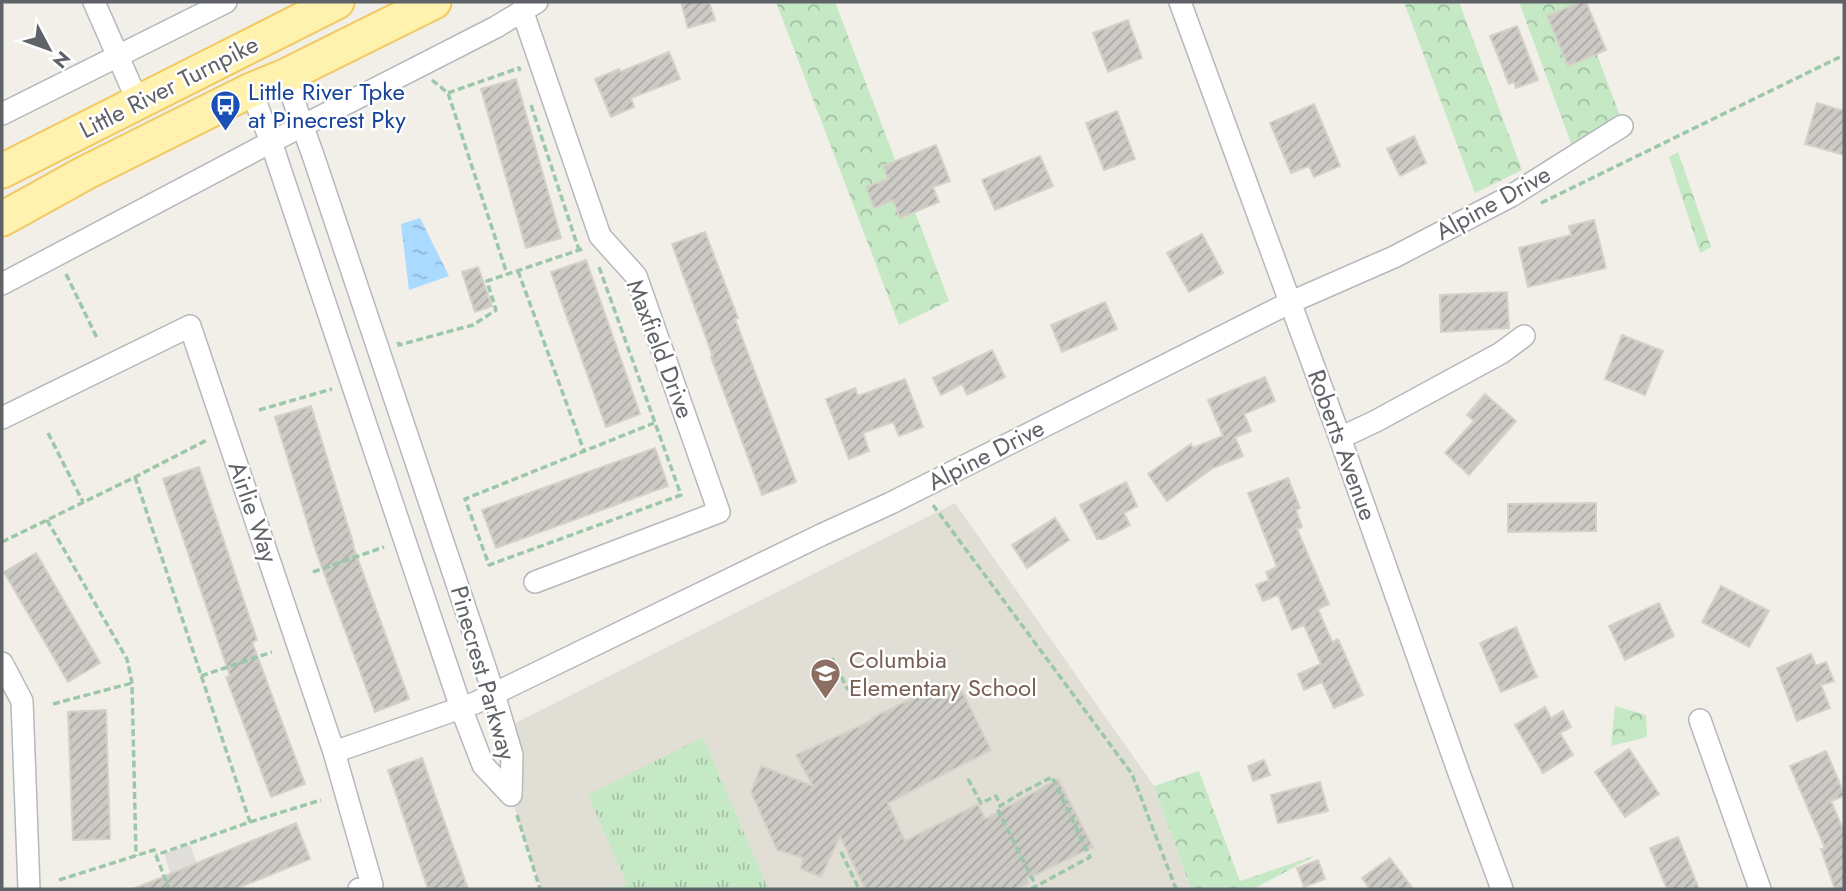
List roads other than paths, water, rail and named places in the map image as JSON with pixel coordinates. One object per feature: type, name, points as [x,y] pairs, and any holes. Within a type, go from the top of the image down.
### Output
[{"type":"main road","name":"Little River Turnpike","points":[[2,172],[337,2]]},
{"type":"main road","name":"Little River Turnpike","points":[[2,219],[85,173],[251,90],[285,76],[398,10],[434,2]]},
{"type":"street","points":[[94,2],[138,102]]},
{"type":"street","points":[[2,114],[226,2]]},
{"type":"street","name":"Roberts Avenue","points":[[1180,2],[1502,889]]},
{"type":"street","points":[[2,284],[496,27],[529,6]]},
{"type":"street","name":"Maxfield Drive","points":[[529,6],[600,236],[636,276],[719,512],[535,582]]},
{"type":"street","name":"Pinecrest Parkway","points":[[251,90],[271,142],[461,708],[483,765],[510,795],[513,755],[494,694],[285,76]]},
{"type":"street","name":"Alpine Drive","points":[[334,752],[494,694],[891,503],[1289,303],[1394,257],[1511,196],[1622,126]]},
{"type":"street","name":"Airlie Way","points":[[2,418],[190,326],[334,752],[372,885],[359,889]]},
{"type":"street","points":[[1340,438],[1489,359],[1524,336]]},
{"type":"street","points":[[2,663],[22,701],[29,889]]},
{"type":"street","points":[[1700,720],[1760,889]]},
{"type":"water","points":[[420,218],[449,276],[409,290],[401,224]]},
{"type":"place","name":"Little River Tpke at Pinecrest Pky","points":[[225,133]]},
{"type":"place","name":"Columbia Elementary School","points":[[826,701]]}]
